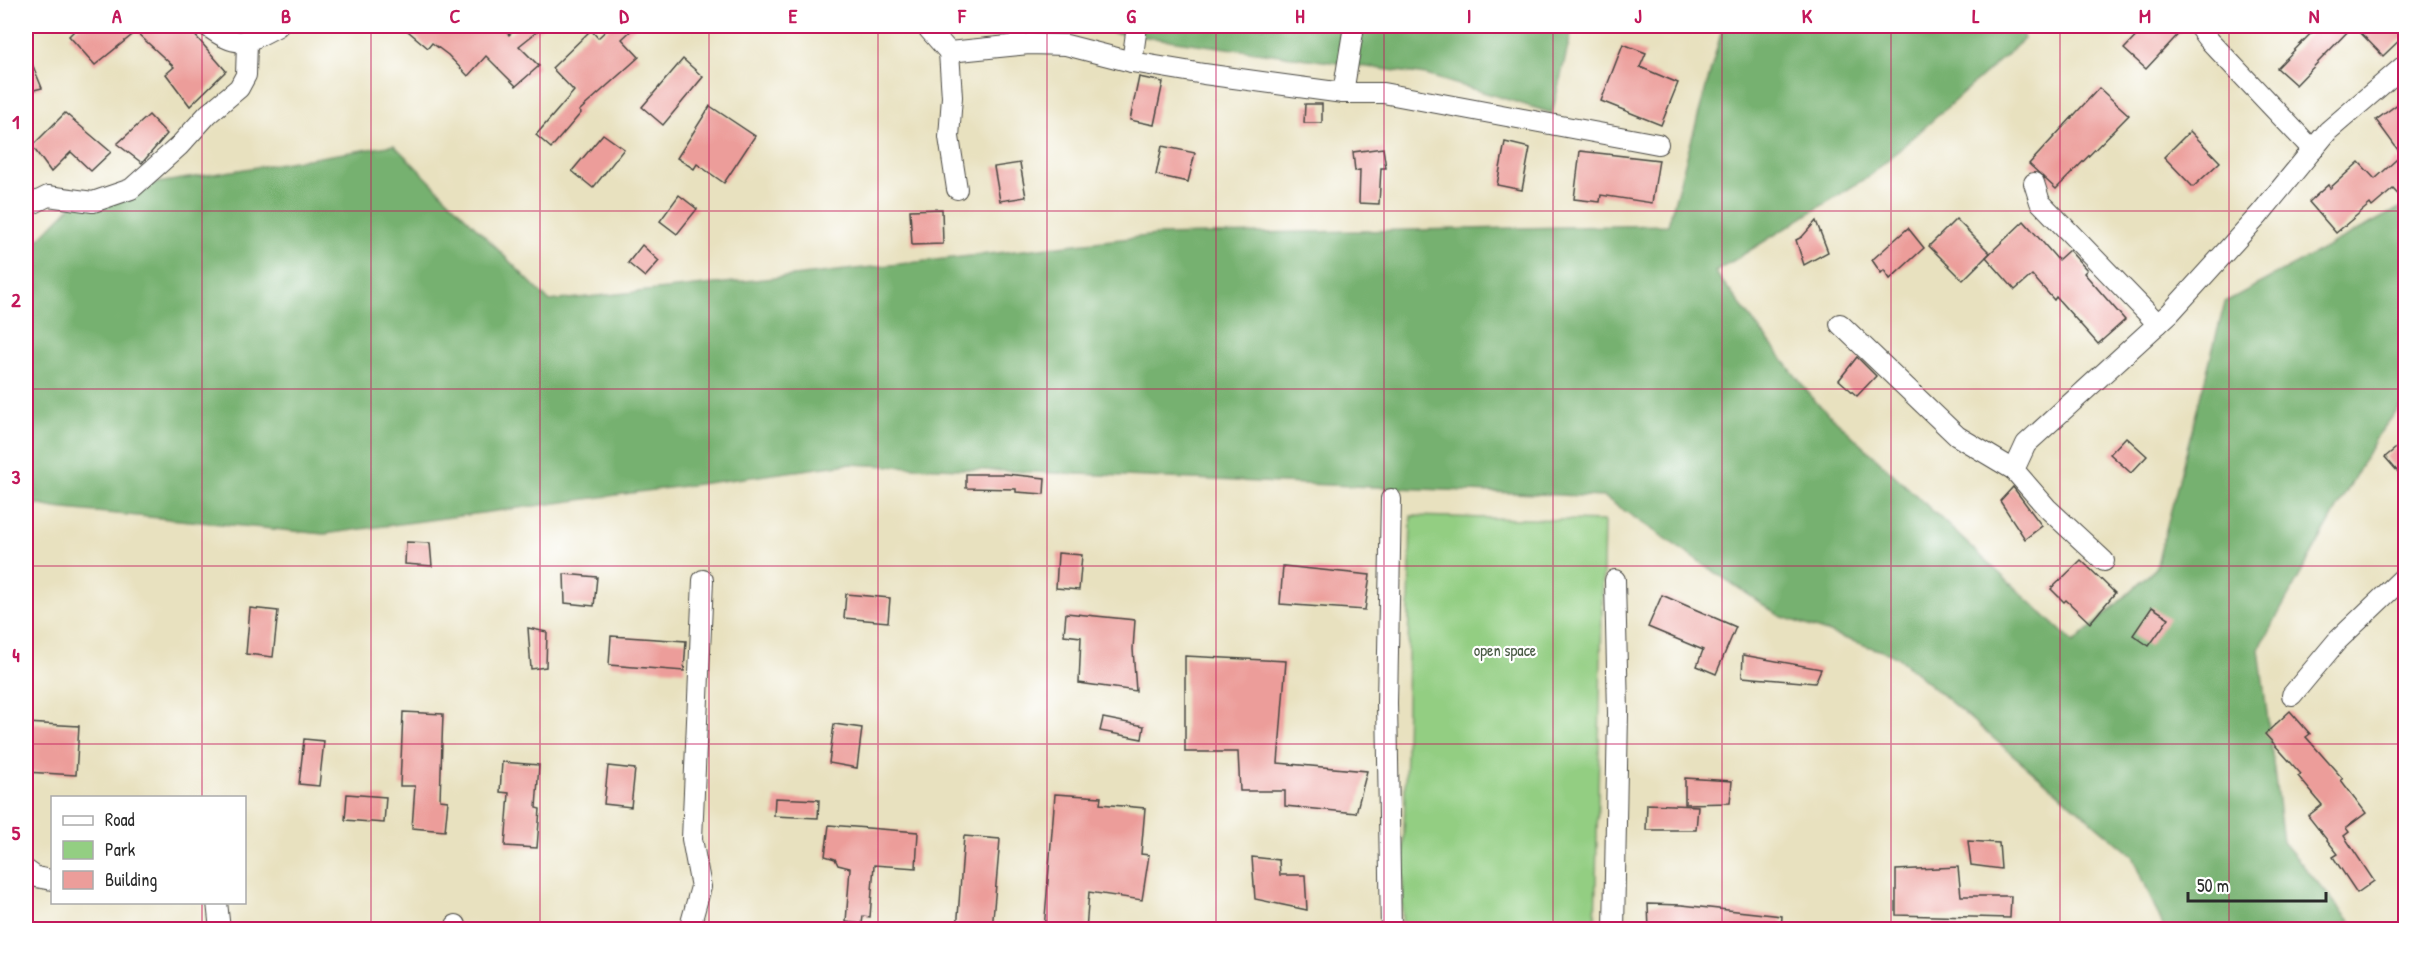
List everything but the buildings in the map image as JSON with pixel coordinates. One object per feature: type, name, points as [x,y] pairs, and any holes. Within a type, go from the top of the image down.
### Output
[{"type":"street","points":[[207,26],[231,41],[248,42],[278,26]]},
{"type":"street","points":[[926,26],[949,52],[952,97],[949,137],[957,189]]},
{"type":"street","points":[[1132,62],[1137,26]]},
{"type":"street","points":[[1343,93],[1354,26]]},
{"type":"street","points":[[2198,26],[2313,150]]},
{"type":"street","points":[[26,207],[48,196],[93,202],[131,189],[179,146],[208,114],[239,88],[246,75],[248,42]]},
{"type":"street","points":[[949,52],[1029,44],[1066,45],[1132,62],[1343,93],[1383,93],[1658,144]]},
{"type":"street","points":[[2014,470],[2026,444],[2158,324],[2259,215],[2328,131],[2406,64]]},
{"type":"street","points":[[2034,183],[2040,202],[2158,324]]},
{"type":"street","points":[[1840,324],[1957,436],[2014,470],[2048,508],[2104,561]]},
{"type":"street","points":[[1391,499],[1387,703],[1391,930]]},
{"type":"street","points":[[2292,695],[2337,641],[2406,574]]},
{"type":"street","points":[[689,930],[701,887],[692,839],[703,580]]},
{"type":"street","points":[[1614,930],[1618,713],[1615,580]]},
{"type":"street","points":[[26,870],[36,877],[51,880]]},
{"type":"street","points":[[217,904],[220,930]]},
{"type":"green space","points":[[913,26],[1573,26],[1552,113],[1426,75],[1080,28],[946,36]]},
{"type":"green space","points":[[1723,26],[2020,26],[2024,39],[1871,175],[1715,272],[1815,401],[2074,643],[2156,568],[2225,302],[2405,205],[2405,401],[2378,435],[2259,649],[2283,842],[2357,929],[2164,929],[2133,856],[1896,656],[1780,616],[1604,497],[848,464],[324,534],[55,508],[26,502],[26,252],[82,195],[394,145],[549,301],[1157,235],[1668,225]]},
{"type":"green space","name":"open space","points":[[1411,516],[1604,521],[1595,929],[1402,929]]}]
